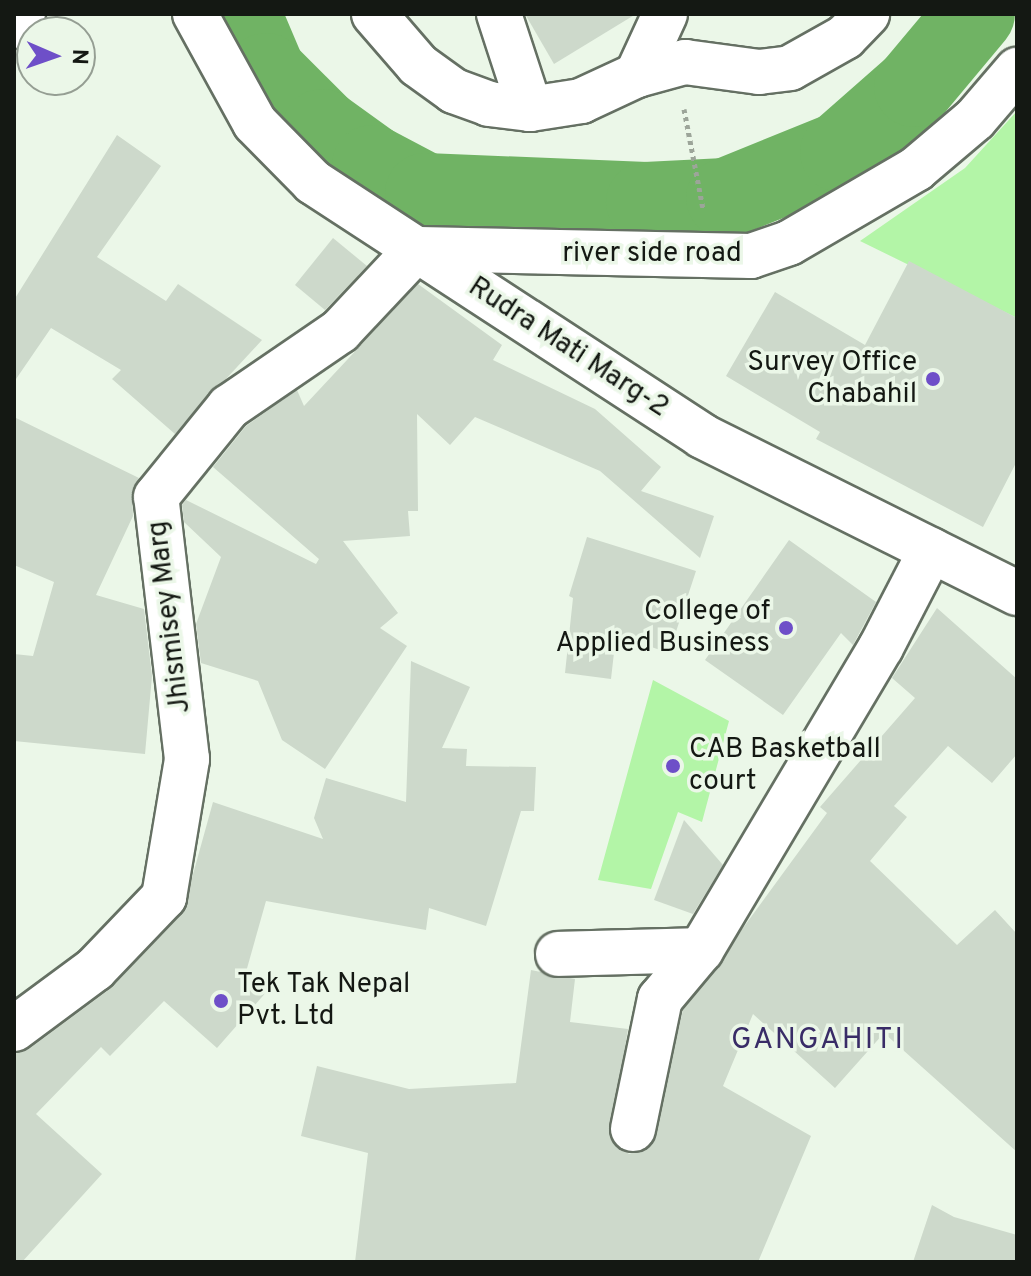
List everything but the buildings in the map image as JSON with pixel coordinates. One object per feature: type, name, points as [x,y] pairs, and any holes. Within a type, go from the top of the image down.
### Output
[{"type":"street","points":[[14,26],[23,14]]},
{"type":"street","name":"Rudra Mati Marg-2","points":[[195,14],[255,123],[313,182],[702,436],[1017,593]]},
{"type":"street","points":[[374,14],[418,65],[454,91],[489,104],[530,109],[581,101],[637,75],[685,62],[759,72],[790,68],[845,37],[867,14]]},
{"type":"street","points":[[499,14],[530,109]]},
{"type":"street","points":[[637,75],[665,14]]},
{"type":"street","name":"river side road","points":[[417,249],[751,256],[789,243],[916,169],[975,119],[1017,70]]},
{"type":"street","name":"Jhismisey Marg","points":[[14,1029],[95,969],[164,897],[187,759],[156,497],[229,407],[340,331],[417,249]]},
{"type":"street","points":[[633,1129],[660,999],[701,950],[881,647],[931,550]]},
{"type":"street","points":[[558,954],[701,950]]},
{"type":"path","points":[[685,117],[704,218]]},
{"type":"green space","points":[[1017,111],[1017,318],[860,241],[965,168]]},
{"type":"green space","name":"CAB Basketball court","points":[[653,680],[729,721],[702,822],[678,812],[651,889],[598,880]]},
{"type":"waterway","points":[[241,14],[266,73],[322,129],[372,165],[425,193],[646,202],[726,198],[840,152],[914,87],[975,14]]},
{"type":"place","name":"Survey Office Chabahil","points":[[933,379]]},
{"type":"place","name":"College of Applied Business","points":[[786,628]]},
{"type":"place","name":"CAB Basketball court","points":[[673,766]]},
{"type":"place","name":"Tek Tak Nepal Pvt. Ltd","points":[[221,1001]]},
{"type":"district","name":"GANGAHITI","points":[[818,1041]]}]
